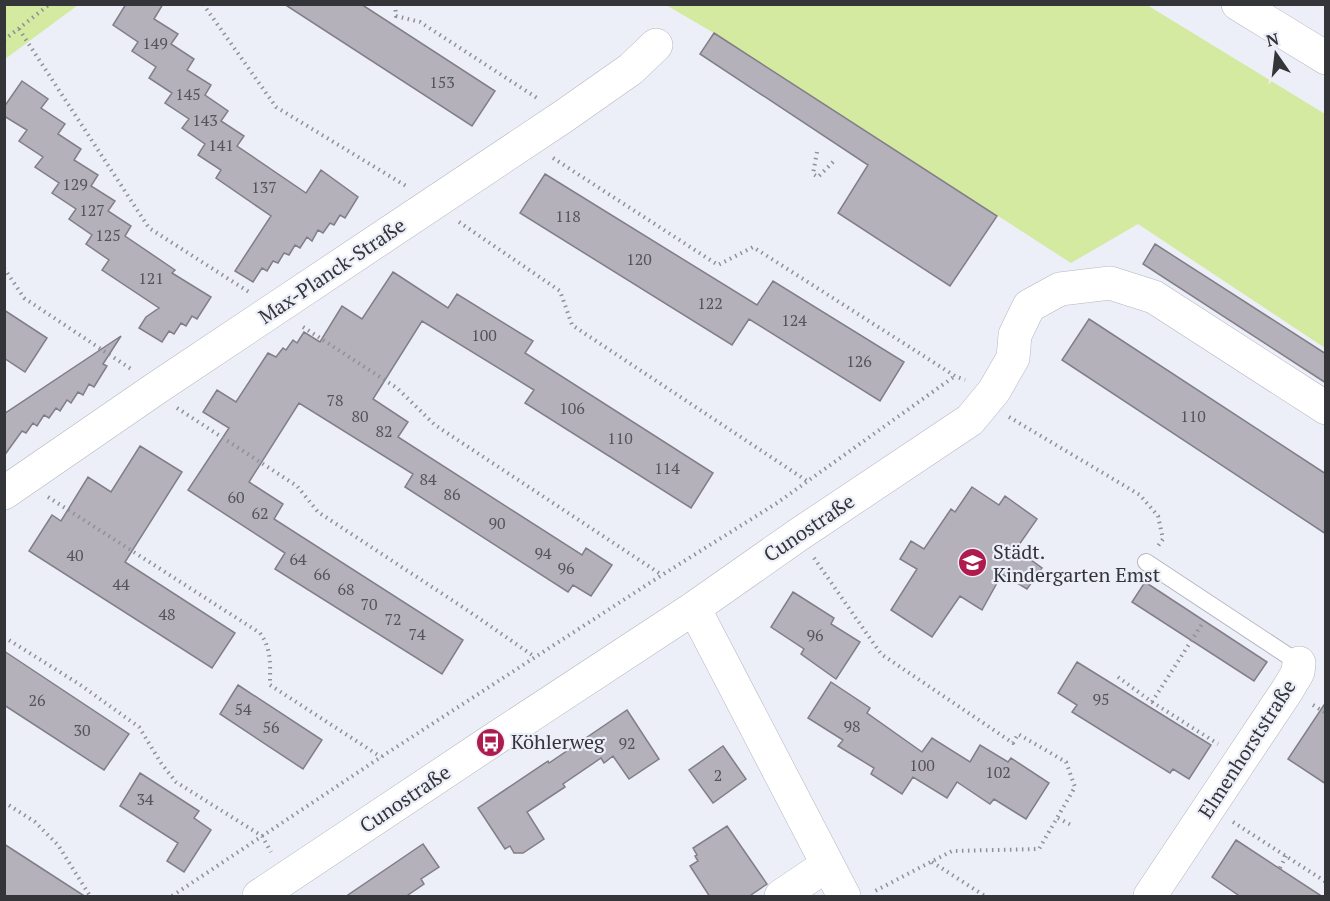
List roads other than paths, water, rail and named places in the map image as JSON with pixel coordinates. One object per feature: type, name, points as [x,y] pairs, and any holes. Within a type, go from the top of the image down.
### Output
[{"type":"main road","points":[[1238,4],[1326,58]]},
{"type":"main road","name":"Max-Planck-Straße","points":[[13,487],[158,387],[564,116],[631,69],[656,45]]},
{"type":"main road","name":"Cunostraße","points":[[259,897],[489,742],[694,608],[970,420],[990,397],[1013,358],[1015,335],[1029,306],[1060,289],[1110,283],[1154,297],[1326,408]]},
{"type":"main road","points":[[694,608],[844,897]]},
{"type":"main road","name":"Elmenhorststraße","points":[[1150,897],[1293,681],[1298,672],[1299,663]]},
{"type":"main road","points":[[782,897],[827,865]]},
{"type":"lane","name":"Elmenhorststraße","points":[[1146,562],[1299,663]]},
{"type":"place","name":"Städt. Kindergarten Emst","points":[[972,563]]},
{"type":"place","name":"Köhlerweg","points":[[490,742]]}]
